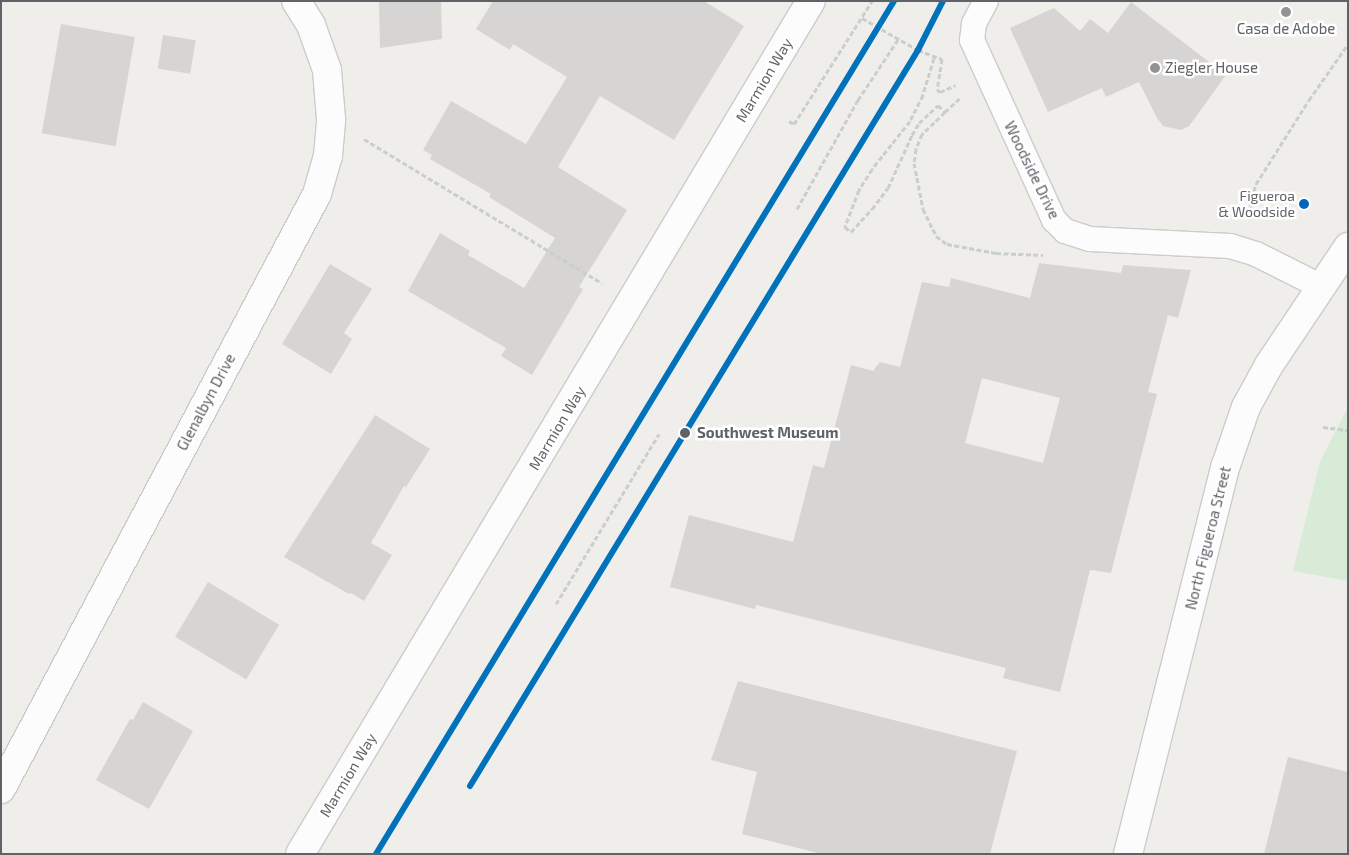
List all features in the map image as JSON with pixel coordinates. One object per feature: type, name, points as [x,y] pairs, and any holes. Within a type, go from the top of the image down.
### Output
[{"type":"street","name":"Glenalbyn Drive","points":[[1,789],[316,194],[328,156],[331,118],[327,70],[311,26],[296,1]]},
{"type":"street","name":"Marmion Way","points":[[300,854],[811,1]]},
{"type":"street","name":"North Figueroa Street","points":[[1128,854],[1226,465],[1246,407],[1269,365],[1320,286],[1348,247]]},
{"type":"lane","name":"Woodside Drive","points":[[986,1],[974,24],[972,40],[1054,220],[1065,231],[1090,239],[1230,246],[1256,254],[1320,286]]},
{"type":"path","points":[[789,121],[794,124],[872,1]]},
{"type":"path","points":[[862,18],[934,58],[942,59],[937,89],[940,92],[959,84],[964,95],[922,134],[916,149],[914,163],[922,209],[936,236],[947,244],[977,250],[996,253],[1033,254]]},
{"type":"path","points":[[798,209],[858,100],[899,38]]},
{"type":"path","points":[[1251,227],[1250,206],[1256,184],[1308,100],[1348,44]]},
{"type":"path","points":[[934,58],[923,95],[910,121],[872,169],[859,190],[845,227],[851,232],[888,188],[902,152],[919,123],[938,105],[945,112]]},
{"type":"path","points":[[331,118],[633,301]]},
{"type":"path","points":[[1323,427],[1348,430]]},
{"type":"path","points":[[556,604],[659,434]]},
{"type":"green space","points":[[1348,407],[1348,581],[1293,571],[1320,462]]},
{"type":"building","points":[[379,1],[441,1],[442,39],[380,48]]},
{"type":"building","points":[[493,1],[704,1],[744,26],[674,140],[600,96],[558,167],[627,210],[579,287],[583,289],[532,375],[501,356],[506,348],[408,291],[440,233],[470,251],[468,255],[524,288],[555,238],[489,197],[491,194],[430,159],[432,155],[423,150],[451,101],[526,144],[567,77],[513,44],[510,50],[476,29]]},
{"type":"building","name":"Ziegler House","points":[[1131,2],[1226,75],[1189,126],[1181,130],[1163,126],[1139,82],[1106,97],[1102,88],[1048,112],[1010,28],[1054,8],[1080,31],[1090,19],[1108,33]]},
{"type":"building","points":[[61,24],[135,37],[116,146],[42,133]]},
{"type":"building","points":[[163,35],[196,40],[190,74],[158,69]]},
{"type":"building","points":[[1039,263],[1121,273],[1123,265],[1191,270],[1178,318],[1168,315],[1148,392],[1157,394],[1111,573],[1090,570],[1060,692],[1003,678],[1006,668],[756,605],[755,609],[670,587],[689,515],[793,542],[813,465],[824,468],[851,365],[873,371],[880,362],[900,367],[922,282],[949,287],[951,278],[1030,298]],"holes":[[[982,378],[1060,398],[1043,463],[965,443]]]},
{"type":"building","points":[[330,264],[372,289],[344,333],[352,339],[331,374],[282,344]]},
{"type":"building","points":[[375,415],[430,449],[406,487],[404,486],[371,543],[392,555],[364,601],[284,557]]},
{"type":"building","points":[[208,582],[279,625],[246,680],[175,637]]},
{"type":"building","points":[[738,681],[1017,751],[990,854],[822,854],[742,834],[757,772],[711,760]]},
{"type":"building","points":[[143,702],[193,731],[149,809],[96,780],[130,719],[133,720]]},
{"type":"building","points":[[1288,757],[1348,772],[1348,854],[1264,854]]},
{"type":"transit line","points":[[376,854],[894,1]]},
{"type":"transit line","points":[[470,786],[918,50],[943,1]]},
{"type":"place","name":"Casa de Adobe","points":[[1286,12]]},
{"type":"place","name":"Ziegler House","points":[[1155,68]]},
{"type":"place","name":"Figueroa & Woodside","points":[[1304,204]]},
{"type":"place","name":"Southwest Museum","points":[[685,433]]}]
